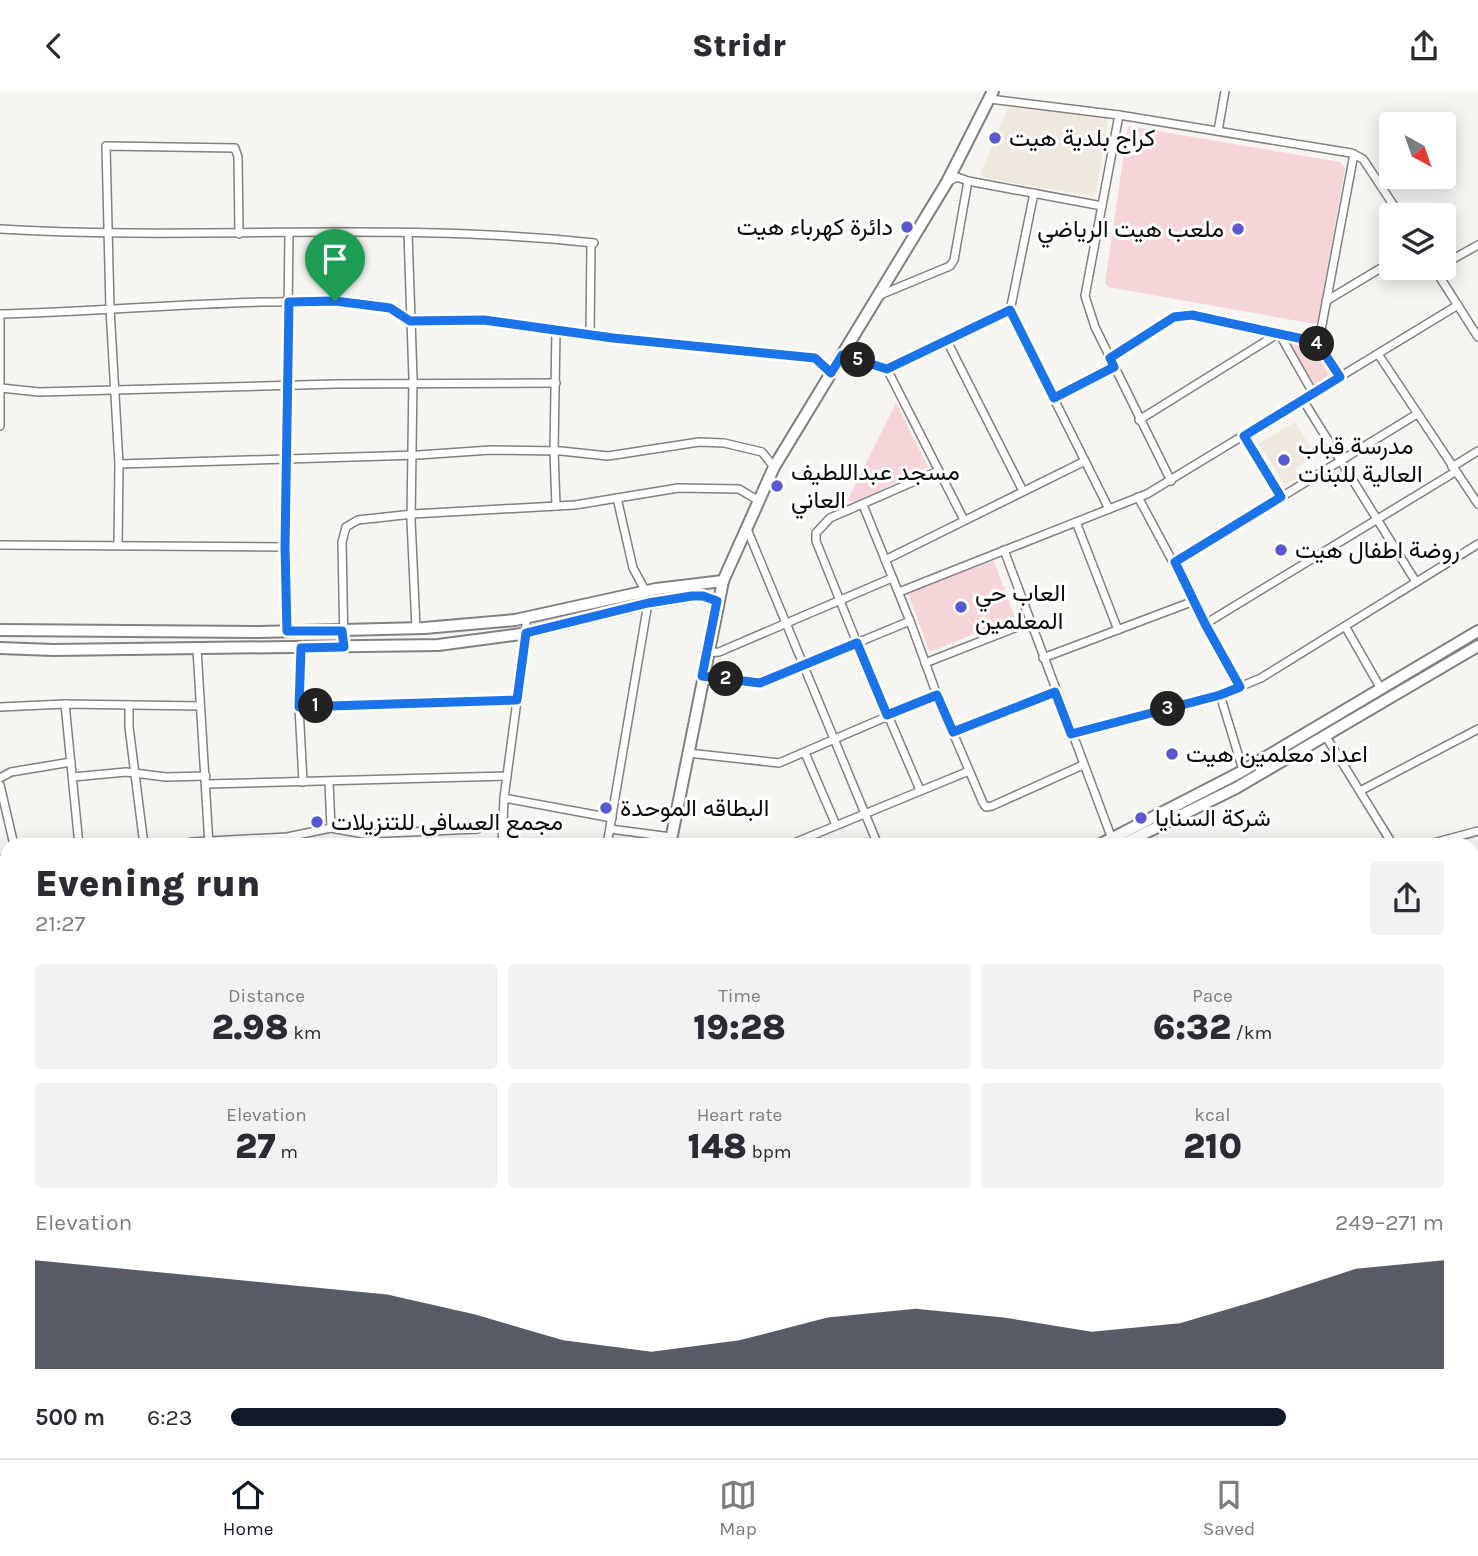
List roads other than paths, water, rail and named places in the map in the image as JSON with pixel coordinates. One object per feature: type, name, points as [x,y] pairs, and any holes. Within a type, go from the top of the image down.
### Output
[{"type":"main road","points":[[672,838],[723,581],[774,467],[947,182],[989,94]]},
{"type":"main road","points":[[0,630],[342,631],[416,628],[526,618],[723,581]]},
{"type":"main road","points":[[0,648],[197,649],[438,645],[526,633],[647,597],[703,596],[717,601]]},
{"type":"main road","points":[[1123,838],[1243,771],[1478,631]]},
{"type":"main road","points":[[1125,838],[1236,788],[1478,646]]},
{"type":"street","points":[[1218,131],[1225,91]]},
{"type":"street","points":[[989,94],[1354,154],[1363,159],[1392,203]]},
{"type":"street","points":[[1119,115],[1085,296],[1095,327],[1171,481]]},
{"type":"street","points":[[118,545],[116,390],[110,309],[106,146],[235,148],[238,157],[239,234]]},
{"type":"street","points":[[1317,342],[1354,154]]},
{"type":"street","points":[[947,182],[957,177],[1102,206]]},
{"type":"street","points":[[879,296],[950,266],[954,260],[968,181]]},
{"type":"street","points":[[1034,193],[1010,310],[1109,509]]},
{"type":"street","points":[[0,229],[239,234],[408,233],[592,243],[590,334]]},
{"type":"street","points":[[287,631],[285,547],[289,233]]},
{"type":"street","points":[[408,233],[416,628]]},
{"type":"street","points":[[1456,257],[1478,244]]},
{"type":"street","points":[[1326,301],[1379,270]]},
{"type":"street","points":[[1442,280],[1478,337]]},
{"type":"street","points":[[0,426],[0,314],[335,301],[379,305],[390,308],[410,321],[484,320],[815,358],[831,373]]},
{"type":"street","points":[[899,592],[1076,523],[1171,481],[1458,305]]},
{"type":"street","points":[[842,355],[887,369],[1010,310]]},
{"type":"street","points":[[1110,358],[1174,317],[1185,315],[1317,342],[1340,377]]},
{"type":"street","points":[[556,330],[556,506]]},
{"type":"street","points":[[1279,333],[1313,393]]},
{"type":"street","points":[[1139,420],[1279,333]]},
{"type":"street","points":[[947,341],[1023,491]]},
{"type":"street","points":[[1378,354],[1478,504]]},
{"type":"street","points":[[1054,398],[1114,367]]},
{"type":"street","points":[[887,369],[964,520]]},
{"type":"street","points":[[1,388],[39,392],[556,383]]},
{"type":"street","points":[[1303,400],[1416,583]]},
{"type":"street","points":[[1175,562],[1417,414]]},
{"type":"street","points":[[1244,436],[1281,497]]},
{"type":"street","points":[[118,464],[414,456],[491,450],[554,451],[608,456],[659,446],[699,442],[724,443],[762,452],[774,467]]},
{"type":"street","points":[[1205,624],[1454,470],[1478,450]]},
{"type":"street","points":[[885,560],[1085,461]]},
{"type":"street","points":[[920,790],[857,643],[816,541],[816,533],[830,518],[938,471]]},
{"type":"street","points":[[344,647],[342,542],[346,527],[358,520],[412,514],[556,506],[678,488],[739,489],[759,501]]},
{"type":"street","points":[[1139,497],[1240,687]]},
{"type":"street","points":[[608,838],[647,597],[633,568],[617,498]]},
{"type":"street","points":[[863,505],[937,695],[986,807],[1083,765]]},
{"type":"street","points":[[1076,523],[1118,630]]},
{"type":"street","points":[[746,528],[875,838]]},
{"type":"street","points":[[1071,734],[1220,695],[1261,678],[1478,544]]},
{"type":"street","points":[[0,545],[285,547]]},
{"type":"street","points":[[1004,550],[1071,734],[1114,838]]},
{"type":"street","points":[[707,653],[719,652],[892,578]]},
{"type":"street","points":[[1043,658],[1194,601]]},
{"type":"street","points":[[502,838],[504,798],[526,618]]},
{"type":"street","points":[[702,676],[760,683],[910,621]]},
{"type":"street","points":[[925,663],[1030,622]]},
{"type":"street","points":[[1345,626],[1381,689]]},
{"type":"street","points":[[301,648],[299,707],[303,782]]},
{"type":"street","points":[[197,649],[209,838]]},
{"type":"street","points":[[953,732],[1055,692]]},
{"type":"street","points":[[688,753],[779,763],[937,695]]},
{"type":"street","points":[[1220,695],[1243,771]]},
{"type":"street","points":[[299,707],[517,700]]},
{"type":"street","points":[[0,707],[65,704],[200,706]]},
{"type":"street","points":[[65,704],[78,838]]},
{"type":"street","points":[[129,705],[129,727],[143,838]]},
{"type":"street","points":[[1360,791],[1478,729]]},
{"type":"street","points":[[1325,735],[1389,838]]},
{"type":"street","points":[[805,753],[836,825]]},
{"type":"street","points":[[0,778],[11,772],[71,762]]},
{"type":"street","points":[[805,838],[968,771]]},
{"type":"street","points":[[73,777],[126,772],[206,780],[329,782],[507,776]]},
{"type":"street","points":[[329,782],[331,828]]},
{"type":"street","points":[[0,785],[11,838]]},
{"type":"street","points":[[504,798],[612,818]]},
{"type":"street","points":[[297,838],[331,828],[364,834],[477,829]]},
{"type":"street","points":[[610,829],[656,838]]},
{"type":"street","points":[[1452,838],[1478,831]]},
{"type":"place","name":"كراج بلدية هيت","points":[[995,138]]},
{"type":"place","name":"دائرة كهرباء هيت","points":[[907,227]]},
{"type":"place","name":"ملعب هيت الرياضي","points":[[1238,229]]},
{"type":"place","name":"مدرسة قباب العالية للبنات","points":[[1284,460]]},
{"type":"place","name":"مسجد عبداللطيف العاني","points":[[777,486]]},
{"type":"place","name":"روضة اطفال هيت","points":[[1281,550]]},
{"type":"place","name":"العاب حي المعلمين","points":[[961,607]]},
{"type":"place","name":"اعداد معلمين هيت","points":[[1172,754]]},
{"type":"place","name":"البطاقه الموحدة","points":[[606,808]]},
{"type":"place","name":"شركة السنايا","points":[[1141,818]]},
{"type":"place","name":"مجمع العسافي للتنزيلات","points":[[317,822]]}]
